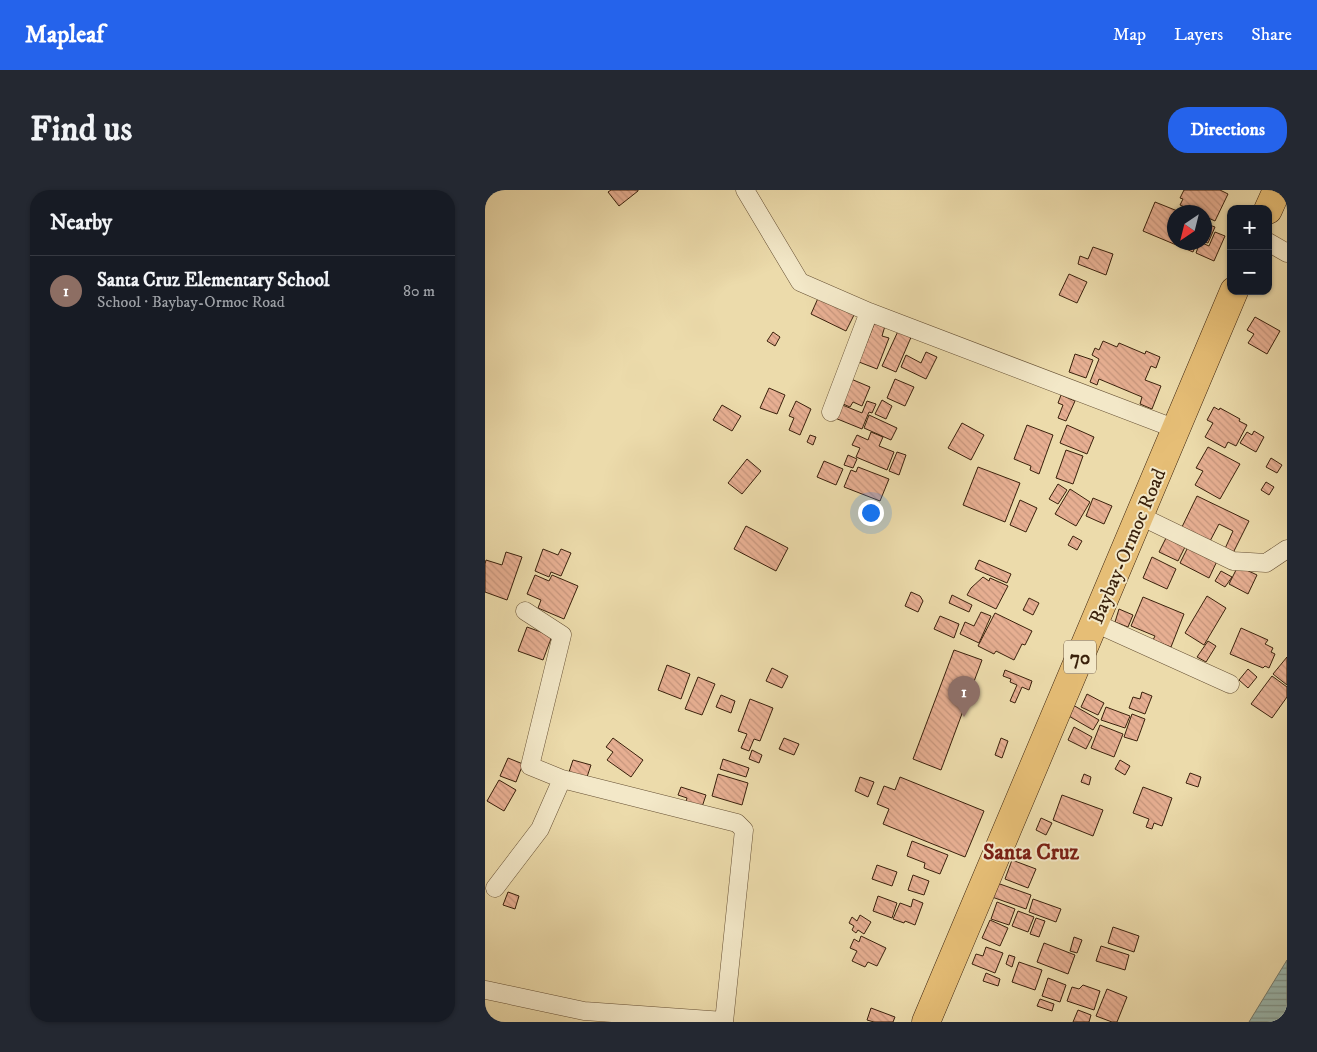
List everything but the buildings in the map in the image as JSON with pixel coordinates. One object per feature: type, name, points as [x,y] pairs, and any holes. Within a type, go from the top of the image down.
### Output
[{"type":"highway","points":[[1270,205],[1277,190]]},
{"type":"highway","name":"Baybay-Ormoc Road","points":[[926,1022],[1232,295]]},
{"type":"street","points":[[745,190],[800,282],[869,312],[1176,429]]},
{"type":"street","points":[[1272,244],[1287,253]]},
{"type":"street","points":[[831,412],[869,312]]},
{"type":"street","points":[[1140,516],[1233,561],[1266,563],[1287,549]]},
{"type":"street","points":[[485,990],[584,1011],[724,1021],[744,830],[737,823],[562,779],[530,766],[562,635],[525,611]]},
{"type":"street","points":[[1095,622],[1230,684]]},
{"type":"street","points":[[495,888],[540,829],[562,779]]},
{"type":"water","points":[[1287,960],[1287,1022],[1249,1022]]},
{"type":"place","name":"Santa Cruz Elementary School","points":[[964,717]]},
{"type":"district","name":"Santa Cruz","points":[[1031,851]]}]
